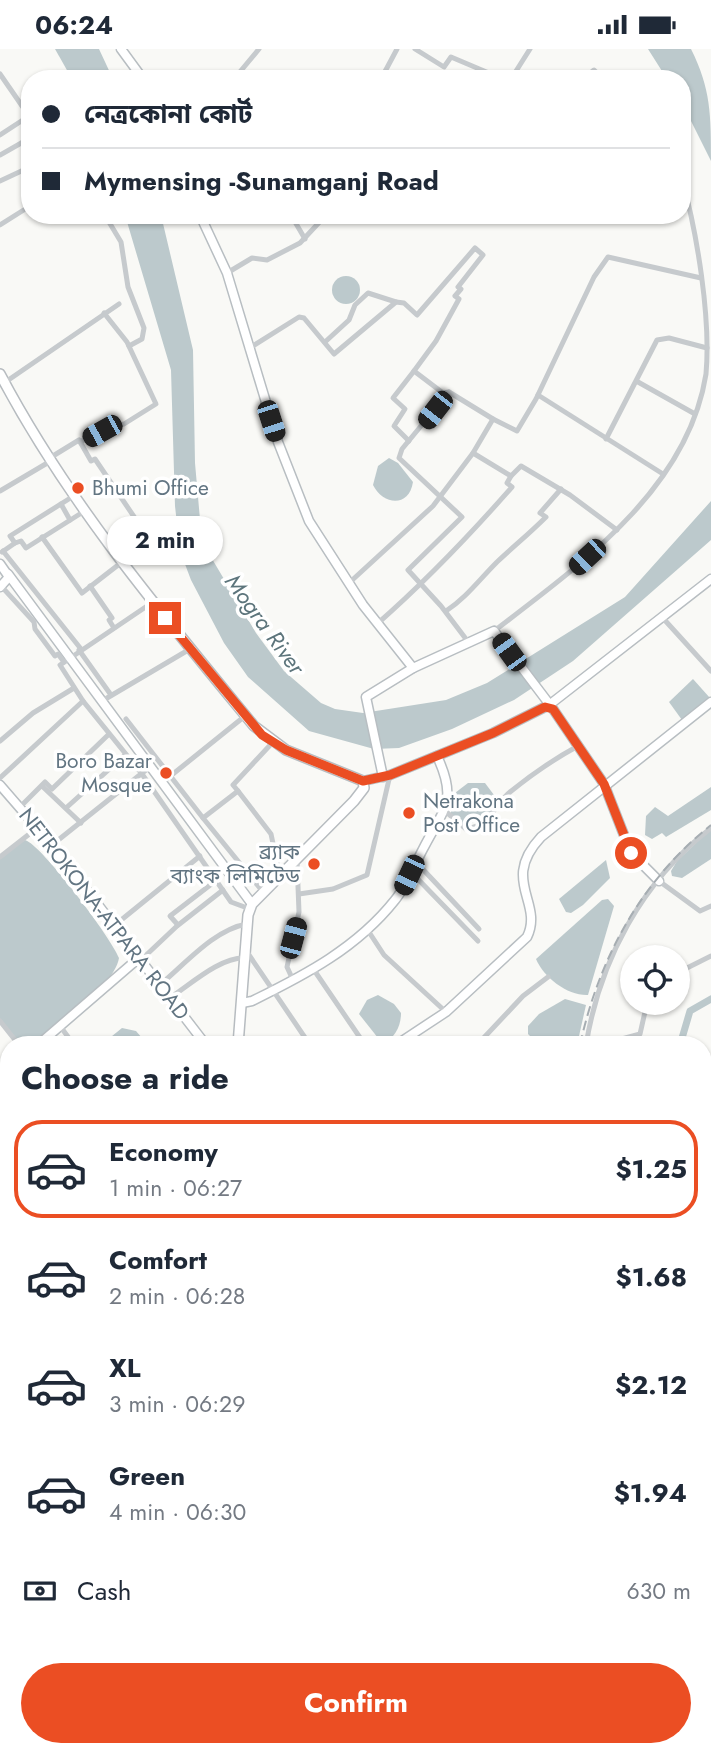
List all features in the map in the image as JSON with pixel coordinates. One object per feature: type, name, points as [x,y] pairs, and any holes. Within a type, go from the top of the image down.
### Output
[{"type":"main road","points":[[2,378],[48,461],[72,497],[245,716],[273,742],[363,781],[363,791],[251,907],[247,924],[239,1036]]},
{"type":"street","points":[[121,49],[137,70]]},
{"type":"street","points":[[242,70],[259,49]]},
{"type":"street","points":[[386,70],[397,49]]},
{"type":"street","points":[[415,49],[444,67],[451,57],[482,70]]},
{"type":"street","points":[[517,70],[530,49]]},
{"type":"street","points":[[0,74],[21,105]]},
{"type":"street","points":[[0,135],[21,122]]},
{"type":"street","points":[[0,155],[21,143]]},
{"type":"street","points":[[0,181],[21,171]]},
{"type":"street","points":[[299,894],[333,889],[367,875],[386,776],[377,752],[367,694],[413,669],[495,631],[572,571],[617,530],[663,474],[695,414],[706,374],[708,325],[691,211]]},
{"type":"street","points":[[0,225],[21,212]]},
{"type":"street","points":[[110,224],[121,242],[128,286],[144,328],[142,339],[129,346]]},
{"type":"street","points":[[204,224],[227,273],[278,442],[309,521],[377,624],[413,669]]},
{"type":"street","points":[[296,224],[305,239]]},
{"type":"street","points":[[227,273],[252,258],[267,260],[305,239],[318,224]]},
{"type":"street","points":[[324,342],[349,320],[355,305],[368,293],[404,303],[417,315],[475,248],[483,255],[458,287],[461,289],[456,296],[459,299],[434,345],[393,398],[405,409],[394,426],[409,441]]},
{"type":"street","points":[[414,371],[443,393],[449,392],[517,431],[538,394],[583,299],[608,257],[701,278]]},
{"type":"street","points":[[248,349],[299,317],[304,318],[334,354],[396,302]]},
{"type":"street","points":[[2,378],[119,303]]},
{"type":"street","points":[[0,492],[79,440],[80,442],[108,427],[120,426],[156,404],[129,346],[104,313]]},
{"type":"street","points":[[606,439],[638,383],[657,341],[669,338],[707,348]]},
{"type":"street","points":[[638,383],[695,414]]},
{"type":"street","points":[[449,392],[409,441],[399,458],[462,517],[408,571],[446,611],[470,643]]},
{"type":"street","points":[[538,394],[663,474]]},
{"type":"street","points":[[349,583],[441,496],[494,419]]},
{"type":"street","points":[[80,442],[91,461],[95,459],[143,530],[116,552]]},
{"type":"street","points":[[473,453],[511,476]]},
{"type":"street","points":[[377,624],[422,586],[512,487],[507,483],[521,466],[561,489],[617,530]]},
{"type":"street","points":[[446,611],[468,596],[477,582],[534,530],[545,517],[540,513],[561,489]]},
{"type":"street","points":[[15,543],[10,536],[72,497]]},
{"type":"street","points":[[61,503],[70,520]]},
{"type":"street","points":[[83,512],[26,548],[21,541],[1,552],[80,649],[111,695]]},
{"type":"street","points":[[42,537],[82,593],[124,562]]},
{"type":"street","points":[[0,564],[67,659],[163,782],[251,907]]},
{"type":"street","points":[[9,574],[1,587],[34,622],[55,656],[58,654],[67,659]]},
{"type":"street","points":[[363,781],[386,776],[437,756],[548,703],[711,579]]},
{"type":"street","points":[[90,586],[111,618],[109,620],[114,628]]},
{"type":"street","points":[[153,602],[60,665],[83,701],[142,774],[218,879],[231,902],[251,907]]},
{"type":"street","points":[[661,616],[711,671]]},
{"type":"street","points":[[495,631],[604,784],[631,853],[659,881],[699,911],[711,906]]},
{"type":"street","points":[[102,701],[190,649]]},
{"type":"street","points":[[0,741],[33,713],[74,688]]},
{"type":"street","points":[[1,783],[83,701]]},
{"type":"street","points":[[410,1036],[446,1012],[512,954],[530,932],[521,868],[529,851],[560,819],[711,702]]},
{"type":"street","points":[[163,782],[245,716]]},
{"type":"street","points":[[126,719],[264,893]]},
{"type":"street","points":[[20,807],[45,782],[52,789],[108,734]]},
{"type":"street","points":[[273,742],[233,785],[271,834],[281,877]]},
{"type":"street","points":[[443,809],[466,829],[474,828],[499,809],[510,792],[578,746]]},
{"type":"street","points":[[66,809],[125,755]]},
{"type":"street","points":[[242,1003],[314,970],[367,929],[395,900],[443,809],[449,787],[437,756]]},
{"type":"street","points":[[52,845],[151,766]]},
{"type":"street","name":"NETROKONA-ATPARA ROAD","points":[[1,783],[141,958],[199,1036]]},
{"type":"street","points":[[42,786],[81,823]]},
{"type":"street","points":[[203,818],[238,791]]},
{"type":"street","points":[[0,857],[37,828]]},
{"type":"street","points":[[587,1036],[591,1011],[610,955],[625,927],[659,881],[687,849],[711,828]]},
{"type":"street","points":[[115,925],[200,856]]},
{"type":"street","points":[[293,981],[287,967],[297,923],[297,861]]},
{"type":"street","points":[[416,862],[479,929]]},
{"type":"street","points":[[411,871],[478,941]]},
{"type":"street","points":[[178,925],[170,916],[218,879]]},
{"type":"street","points":[[48,1036],[223,890]]},
{"type":"street","points":[[161,984],[203,949],[238,926],[247,924]]},
{"type":"street","points":[[367,929],[384,955],[446,1012]]},
{"type":"street","points":[[246,945],[257,970],[274,990],[304,1036]]},
{"type":"street","points":[[690,966],[711,956]]},
{"type":"street","points":[[171,997],[222,964],[236,958],[245,958]]},
{"type":"street","points":[[314,970],[359,1036]]},
{"type":"street","points":[[485,1036],[523,996],[548,977]]},
{"type":"street","points":[[633,1036],[640,1034],[644,1015]]},
{"type":"street","points":[[0,1021],[12,1036]]},
{"type":"street","points":[[60,1026],[67,1036]]},
{"type":"shaded area","points":[[55,49],[99,49],[109,70],[67,70]]},
{"type":"shaded area","points":[[648,49],[691,49],[706,90],[711,130],[711,161],[691,121],[691,70],[661,70]]},
{"type":"shaded area","points":[[128,224],[163,224],[193,350],[195,463],[202,542],[256,633],[284,671],[321,703],[335,709],[363,713],[446,700],[487,683],[625,597],[711,501],[711,540],[573,661],[514,700],[452,729],[399,748],[374,749],[309,731],[248,677],[224,643],[191,580],[180,551],[175,506],[171,370]]},
{"type":"shaded area","points":[[346,276],[356,280],[360,290],[356,300],[346,304],[336,300],[332,290],[336,280]]},
{"type":"shaded area","points":[[389,458],[398,463],[413,482],[411,490],[401,500],[383,497],[373,485],[378,466]]},
{"type":"shaded area","points":[[693,679],[710,698],[682,720],[669,702]]},
{"type":"shaded area","points":[[468,783],[485,783],[494,795],[496,807],[485,818],[465,825],[451,814],[451,796]]},
{"type":"shaded area","points":[[711,787],[711,810],[666,837],[662,833],[652,839],[645,835],[646,816],[655,807],[668,816]]},
{"type":"shaded area","points":[[711,829],[711,859],[682,878],[672,876],[671,871],[677,861]]},
{"type":"shaded area","points":[[25,840],[34,846],[76,894],[119,958],[115,969],[96,993],[45,1036],[14,1036],[0,1019],[0,858]]},
{"type":"shaded area","points":[[606,860],[610,878],[583,905],[571,913],[566,912],[559,899]]},
{"type":"shaded area","points":[[608,899],[614,906],[588,995],[580,995],[558,985],[545,973],[536,959],[602,900]]},
{"type":"shaded area","points":[[378,995],[394,1004],[401,1013],[400,1023],[392,1036],[376,1036],[359,1014],[367,1000]]},
{"type":"shaded area","points":[[565,999],[586,1005],[579,1036],[530,1036],[528,1026],[539,1014]]},
{"type":"shaded area","points":[[122,1028],[136,1031],[140,1036],[112,1036]]},
{"type":"waterway","points":[[683,1036],[690,1011],[711,999]]},
{"type":"railway","points":[[582,1036],[599,982],[626,923],[664,871],[711,825]]},
{"type":"place","name":"Bhumi Office","points":[[78,488]]},
{"type":"place","name":"Boro Bazar Mosque","points":[[166,773]]},
{"type":"place","name":"Netrakona Post Office","points":[[409,813]]},
{"type":"place","name":"ব্র্যাক ব্যাংক লিমিটেড","points":[[314,864]]},
{"type":"route","points":[[165,618],[262,735],[286,750],[363,781],[390,775],[493,733],[545,707],[553,709],[604,784],[631,853]]},
{"type":"water label","name":"Mogra River","points":[[265,624]]}]
